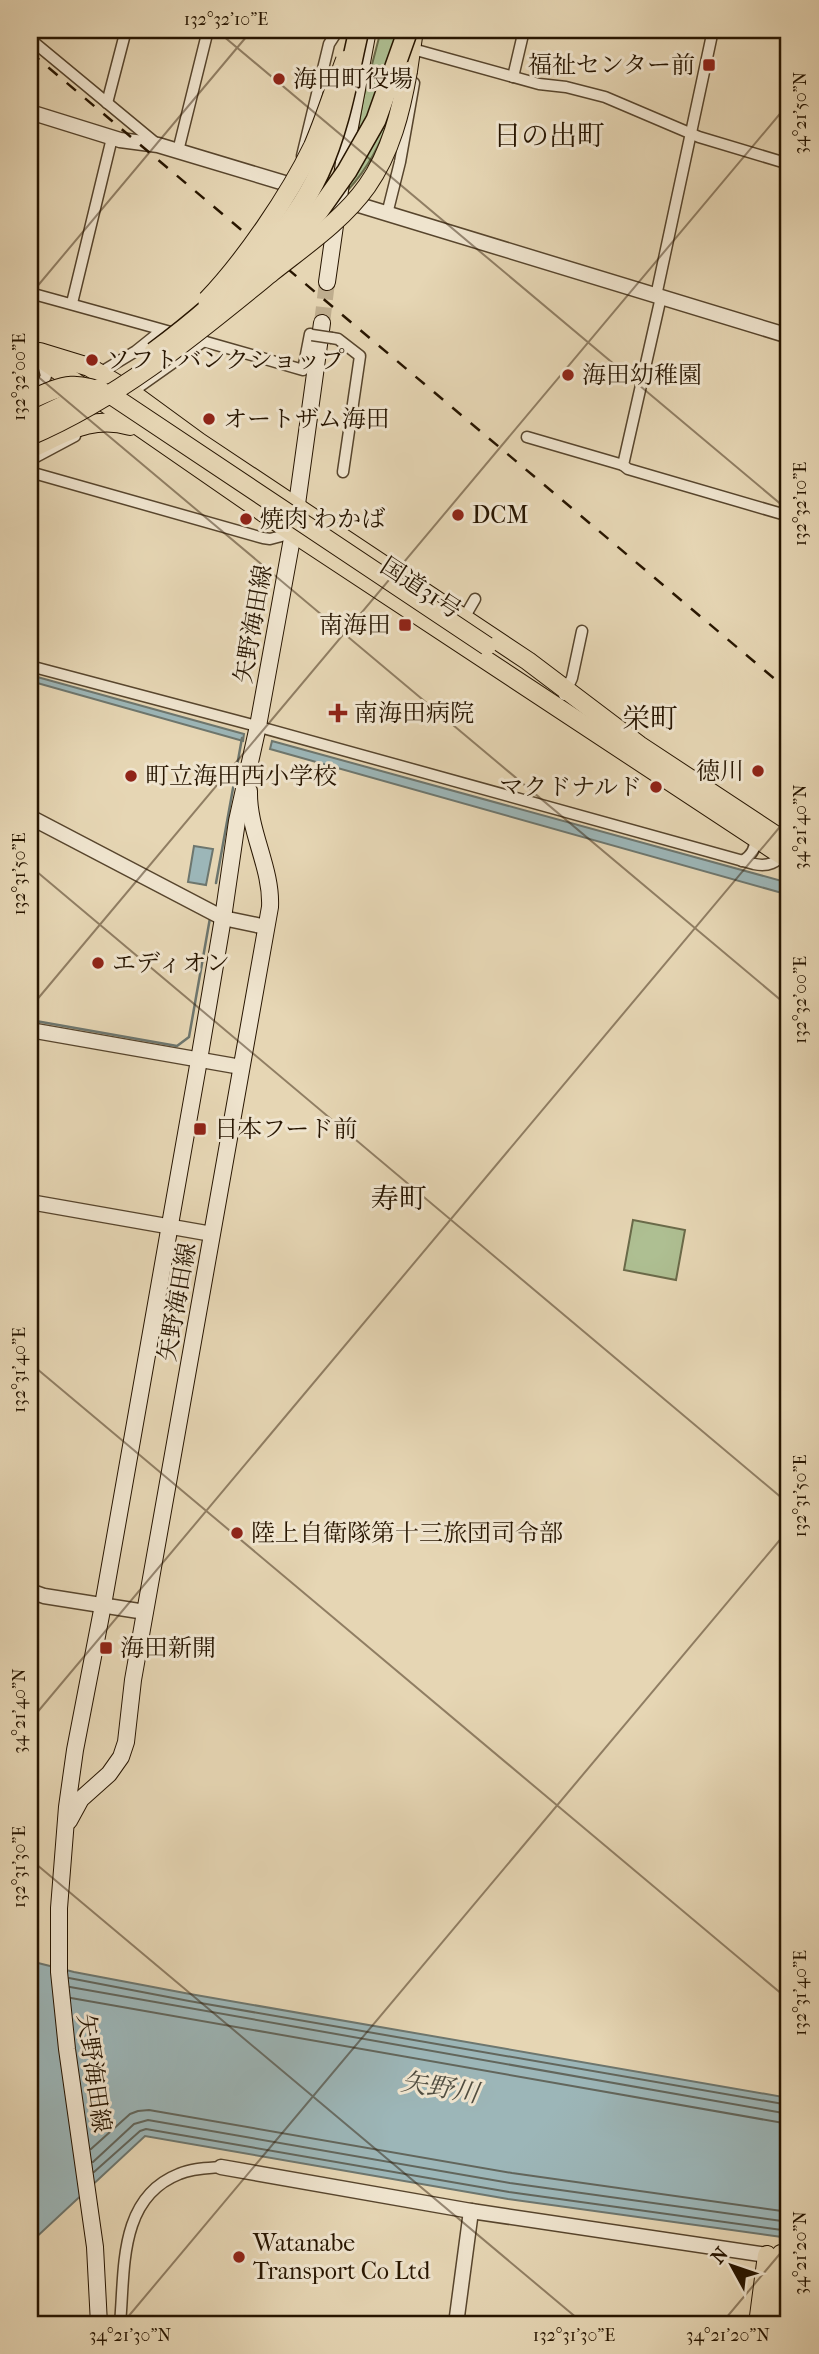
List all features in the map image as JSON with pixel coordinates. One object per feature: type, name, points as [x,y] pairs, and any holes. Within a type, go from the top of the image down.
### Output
[{"type":"highway","points":[[154,352],[238,279],[287,226],[306,200],[335,131],[357,30]]},
{"type":"highway","points":[[206,333],[292,242],[347,172],[376,120],[408,30]]},
{"type":"main road","points":[[30,421],[104,386],[154,352],[232,272],[293,182],[314,144],[357,30]]},
{"type":"main road","points":[[327,282],[346,148],[368,30]]},
{"type":"main road","points":[[365,51],[374,30]]},
{"type":"main road","points":[[30,436],[85,409],[206,333],[340,216],[366,187],[392,136],[399,116],[414,30]]},
{"type":"main road","name":"矢野海田線","points":[[99,2324],[95,2247],[59,1972],[59,1908],[64,1845],[75,1750],[170,1227],[237,821],[254,747],[293,533],[317,329]]},
{"type":"main road","name":"国道31号","points":[[34,353],[89,367],[132,393],[198,442],[528,661],[562,697]]},
{"type":"main road","name":"国道31号","points":[[34,353],[293,533],[562,697],[755,836],[788,852]]},
{"type":"main road","points":[[32,398],[74,384],[114,397],[562,697],[639,745],[788,852]]},
{"type":"main road","points":[[30,449],[88,423],[114,421],[130,425],[170,447]]},
{"type":"main road","name":"矢野海田線","points":[[67,1827],[81,1799],[113,1769],[124,1750],[145,1612],[266,927],[270,890],[250,815],[250,766]]},
{"type":"main road","points":[[758,2324],[781,2259]]},
{"type":"main road","points":[[771,2324],[781,2259]]},
{"type":"street","points":[[107,103],[126,30]]},
{"type":"street","points":[[178,151],[208,30]]},
{"type":"street","points":[[294,186],[329,44],[338,30]]},
{"type":"street","points":[[387,214],[400,162],[423,30]]},
{"type":"street","points":[[513,77],[524,30]]},
{"type":"street","points":[[623,465],[713,30]]},
{"type":"street","points":[[30,38],[158,145]]},
{"type":"street","points":[[420,51],[513,77],[605,97],[699,137],[789,164]]},
{"type":"street","points":[[30,112],[112,138],[158,145],[330,197]]},
{"type":"street","points":[[72,303],[112,138]]},
{"type":"street","points":[[346,201],[789,336]]},
{"type":"street","points":[[31,297],[72,303],[161,331],[206,333],[303,370],[310,334],[317,329],[331,338],[338,339],[360,356],[342,472]]},
{"type":"street","points":[[32,398],[100,373],[136,351],[161,331]]},
{"type":"street","points":[[30,460],[74,438],[88,423],[132,393],[206,333]]},
{"type":"street","points":[[32,398],[43,386],[46,376],[34,353]]},
{"type":"street","points":[[527,437],[789,516]]},
{"type":"street","points":[[31,476],[263,538],[270,539],[293,533]]},
{"type":"street","points":[[464,618],[475,599]]},
{"type":"street","points":[[562,697],[582,631]]},
{"type":"street","points":[[30,666],[742,861],[768,866],[788,852]]},
{"type":"street","points":[[30,817],[223,918],[266,927]]},
{"type":"street","points":[[742,861],[752,853],[755,836]]},
{"type":"street","points":[[30,1030],[241,1067]]},
{"type":"street","points":[[30,1202],[212,1234]]},
{"type":"street","points":[[30,1591],[44,1596],[145,1612]]},
{"type":"street","points":[[120,2324],[127,2236],[142,2201],[153,2189],[181,2172],[221,2167],[471,2211],[781,2259]]},
{"type":"street","points":[[456,2324],[471,2211]]},
{"type":"green space","points":[[381,30],[405,30],[395,95],[390,116],[374,154],[348,190],[363,99]]},
{"type":"green space","points":[[633,1220],[685,1230],[676,1280],[624,1270]]},
{"type":"water","points":[[30,675],[244,734],[243,741],[30,681]]},
{"type":"water","points":[[272,741],[789,883],[789,895],[270,749]]},
{"type":"water","points":[[194,846],[213,849],[206,885],[188,882]]},
{"type":"water","name":"矢野川","points":[[30,1961],[190,1994],[789,2098],[789,2238],[508,2199],[145,2136],[30,2243]]},
{"type":"waterway","points":[[216,883],[242,738]]},
{"type":"waterway","points":[[30,1020],[177,1046],[189,1037],[210,918]]},
{"type":"tunnel","points":[[322,323],[327,282]]},
{"type":"railway","points":[[30,52],[789,691]]},
{"type":"place","name":"福祉センター前","points":[[709,65]]},
{"type":"place","name":"海田町役場","points":[[279,79]]},
{"type":"place","name":"ソフトバンクショップ","points":[[92,360]]},
{"type":"place","name":"海田幼稚園","points":[[568,375]]},
{"type":"place","name":"オートザム海田","points":[[209,419]]},
{"type":"place","name":"DCM","points":[[458,515]]},
{"type":"place","name":"焼肉 わかば","points":[[246,519]]},
{"type":"place","name":"南海田","points":[[405,625]]},
{"type":"place","name":"南海田病院","points":[[338,713]]},
{"type":"place","name":"徳川","points":[[758,771]]},
{"type":"place","name":"町立海田西小学校","points":[[131,776]]},
{"type":"place","name":"マクドナルド","points":[[656,787]]},
{"type":"place","name":"エディオン","points":[[98,963]]},
{"type":"place","name":"日本フード前","points":[[200,1129]]},
{"type":"place","name":"陸上自衛隊第十三旅団司令部","points":[[237,1533]]},
{"type":"place","name":"海田新開","points":[[106,1648]]},
{"type":"place","name":"Watanabe Transport Co Ltd","points":[[239,2257]]},
{"type":"district","name":"日の出町","points":[[549,135]]},
{"type":"district","name":"栄町","points":[[650,718]]},
{"type":"district","name":"寿町","points":[[399,1198]]}]
